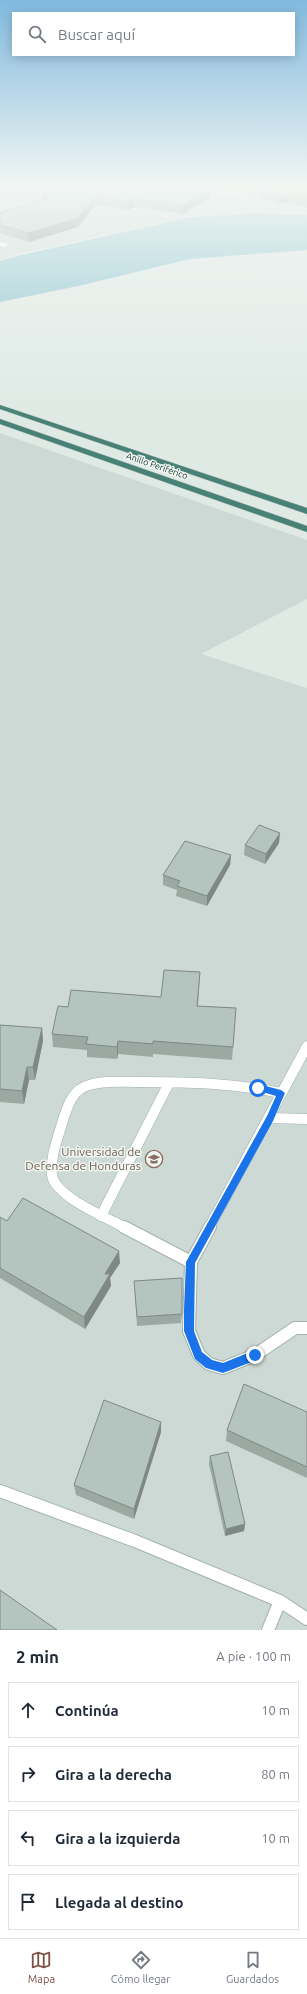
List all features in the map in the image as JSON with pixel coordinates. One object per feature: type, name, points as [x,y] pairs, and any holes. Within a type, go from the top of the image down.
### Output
[{"type":"highway","name":"Anillo Periférico","points":[[0,408],[307,511]]},
{"type":"highway","name":"Anillo Periférico","points":[[0,422],[307,529]]},
{"type":"lane","points":[[307,1046],[281,1093],[270,1118],[191,1262],[189,1331],[199,1355],[209,1364],[223,1368],[255,1355],[295,1328],[307,1328]]},
{"type":"lane","points":[[191,1262],[68,1198],[52,1177],[53,1152],[67,1108],[77,1090],[88,1085],[104,1082],[169,1083],[258,1088],[281,1093]]},
{"type":"lane","points":[[101,1216],[169,1083]]},
{"type":"lane","points":[[270,1118],[307,1119]]},
{"type":"lane","points":[[0,1491],[135,1541],[280,1601],[307,1620]]},
{"type":"lane","points":[[268,1630],[280,1601]]},
{"type":"shaded area","name":"Universidad de Defensa de Honduras","points":[[0,433],[307,540],[307,599],[201,654],[307,688],[307,1630],[0,1630]]},
{"type":"water","points":[[0,262],[177,262],[78,286],[0,302]]},
{"type":"building","points":[[259,825],[280,833],[266,854],[245,845]]},
{"type":"building","points":[[185,841],[231,855],[207,896],[177,886],[180,881],[163,875]]},
{"type":"building","points":[[164,970],[200,972],[197,1006],[236,1008],[233,1047],[153,1041],[153,1044],[118,1041],[117,1047],[86,1044],[88,1037],[52,1034],[58,1006],[68,1007],[71,990],[161,997]]},
{"type":"building","points":[[0,1025],[42,1028],[33,1067],[27,1067],[22,1091],[0,1089]]},
{"type":"building","points":[[23,1198],[119,1251],[105,1274],[110,1274],[84,1317],[0,1268],[0,1217],[7,1221]]},
{"type":"building","points":[[182,1278],[182,1314],[137,1317],[134,1281]]},
{"type":"building","points":[[244,1384],[307,1412],[307,1467],[227,1430]]},
{"type":"building","points":[[104,1400],[161,1422],[134,1509],[74,1485]]},
{"type":"building","points":[[228,1452],[245,1524],[226,1529],[210,1456]]},
{"type":"building","points":[[0,1590],[57,1630],[0,1630]]},
{"type":"place","name":"Universidad de Defensa de Honduras","points":[[154,1159]]},
{"type":"route","points":[[255,1355],[223,1368],[209,1364],[199,1355],[189,1331],[189,1309],[191,1262],[270,1118],[281,1093],[258,1088]]}]
